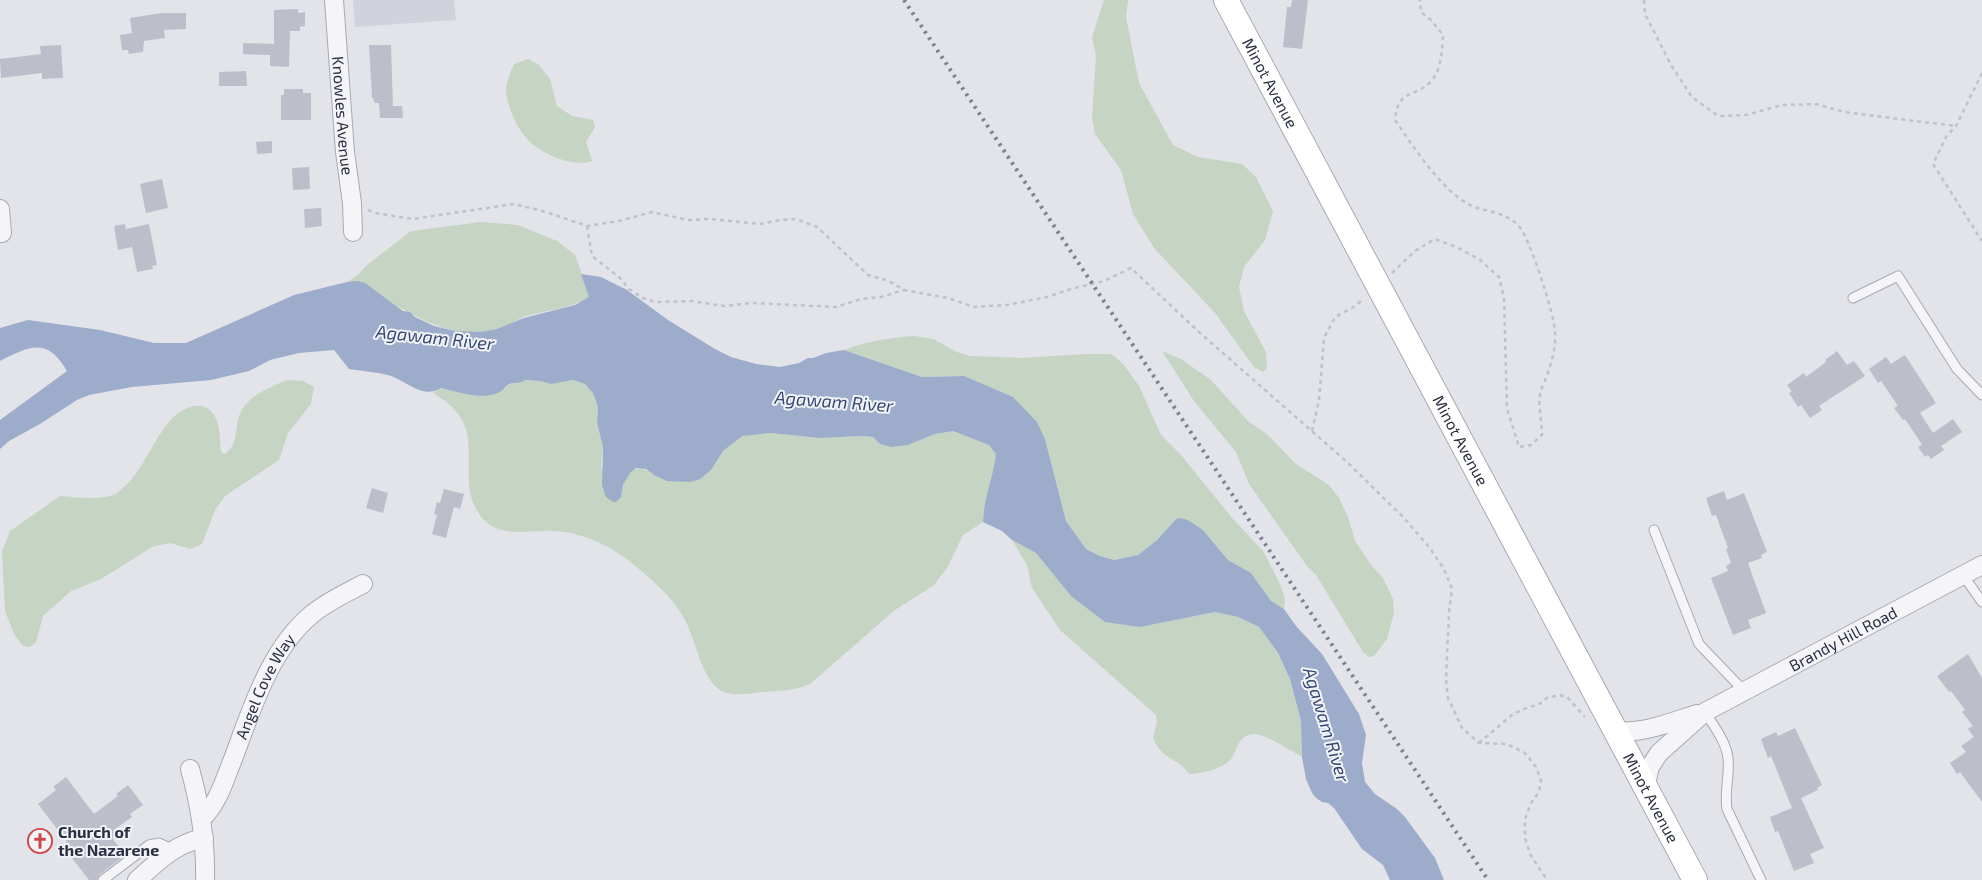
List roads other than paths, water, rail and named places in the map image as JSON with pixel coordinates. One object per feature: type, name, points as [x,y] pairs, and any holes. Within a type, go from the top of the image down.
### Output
[{"type":"main road","name":"Minot Avenue","points":[[1229,1],[1695,880]]},
{"type":"street","name":"Knowles Avenue","points":[[334,0],[353,232]]},
{"type":"street","points":[[0,210],[2,233]]},
{"type":"street","name":"Brandy Hill Road","points":[[1613,728],[1628,732],[1642,730],[1705,712],[1982,564]]},
{"type":"street","name":"Angel Cove Way","points":[[201,819],[209,811],[218,796],[255,700],[285,645],[310,616],[363,584]]},
{"type":"street","name":"Brandy Hill Road","points":[[1645,788],[1650,767],[1659,753],[1705,712]]},
{"type":"street","points":[[190,769],[204,838],[205,880]]},
{"type":"street","points":[[137,880],[172,849],[189,841],[204,838]]},
{"type":"lane","points":[[1854,298],[1898,276],[1957,369],[1982,395]]},
{"type":"lane","points":[[1654,530],[1699,644],[1744,691]]},
{"type":"lane","points":[[1963,575],[1982,602]]},
{"type":"lane","points":[[1705,712],[1726,748],[1728,758],[1726,809],[1761,880]]},
{"type":"lane","points":[[103,880],[149,845],[159,844],[172,849]]},
{"type":"water","name":"Agawam River","points":[[581,274],[601,277],[627,290],[668,320],[731,357],[756,364],[780,367],[799,363],[808,358],[826,353],[844,350],[922,377],[964,376],[1013,397],[1037,422],[1045,439],[1066,521],[1086,549],[1100,556],[1114,560],[1138,555],[1157,540],[1176,519],[1188,520],[1203,530],[1228,560],[1251,573],[1271,601],[1284,609],[1296,626],[1322,654],[1359,714],[1366,735],[1362,763],[1365,782],[1375,794],[1405,817],[1435,858],[1444,880],[1390,880],[1383,865],[1362,849],[1334,808],[1316,798],[1312,793],[1306,779],[1302,757],[1301,721],[1290,679],[1278,653],[1259,627],[1238,617],[1215,612],[1140,627],[1105,622],[1071,596],[1036,553],[1012,540],[1002,531],[983,522],[996,454],[989,445],[953,431],[935,434],[908,445],[891,447],[880,444],[873,437],[862,436],[820,438],[770,433],[742,436],[723,451],[711,470],[700,479],[690,482],[667,481],[646,469],[636,468],[630,473],[623,485],[621,497],[616,502],[613,502],[606,497],[602,485],[603,447],[597,423],[598,407],[593,393],[585,384],[573,380],[551,384],[525,380],[509,384],[500,392],[485,396],[471,395],[441,388],[427,392],[414,388],[395,377],[349,369],[334,350],[299,353],[270,360],[249,371],[211,380],[132,387],[89,395],[77,400],[9,441],[0,449],[0,420],[67,371],[60,360],[45,349],[37,348],[20,351],[0,361],[0,328],[28,320],[100,330],[154,343],[186,343],[294,295],[358,281],[365,283],[403,311],[410,312],[415,317],[434,326],[455,331],[480,332],[497,329],[524,318],[575,305],[589,297]]},
{"type":"railway","points":[[904,0],[1488,880]]},
{"type":"place","name":"Church of the Nazarene","points":[[40,841]]}]
